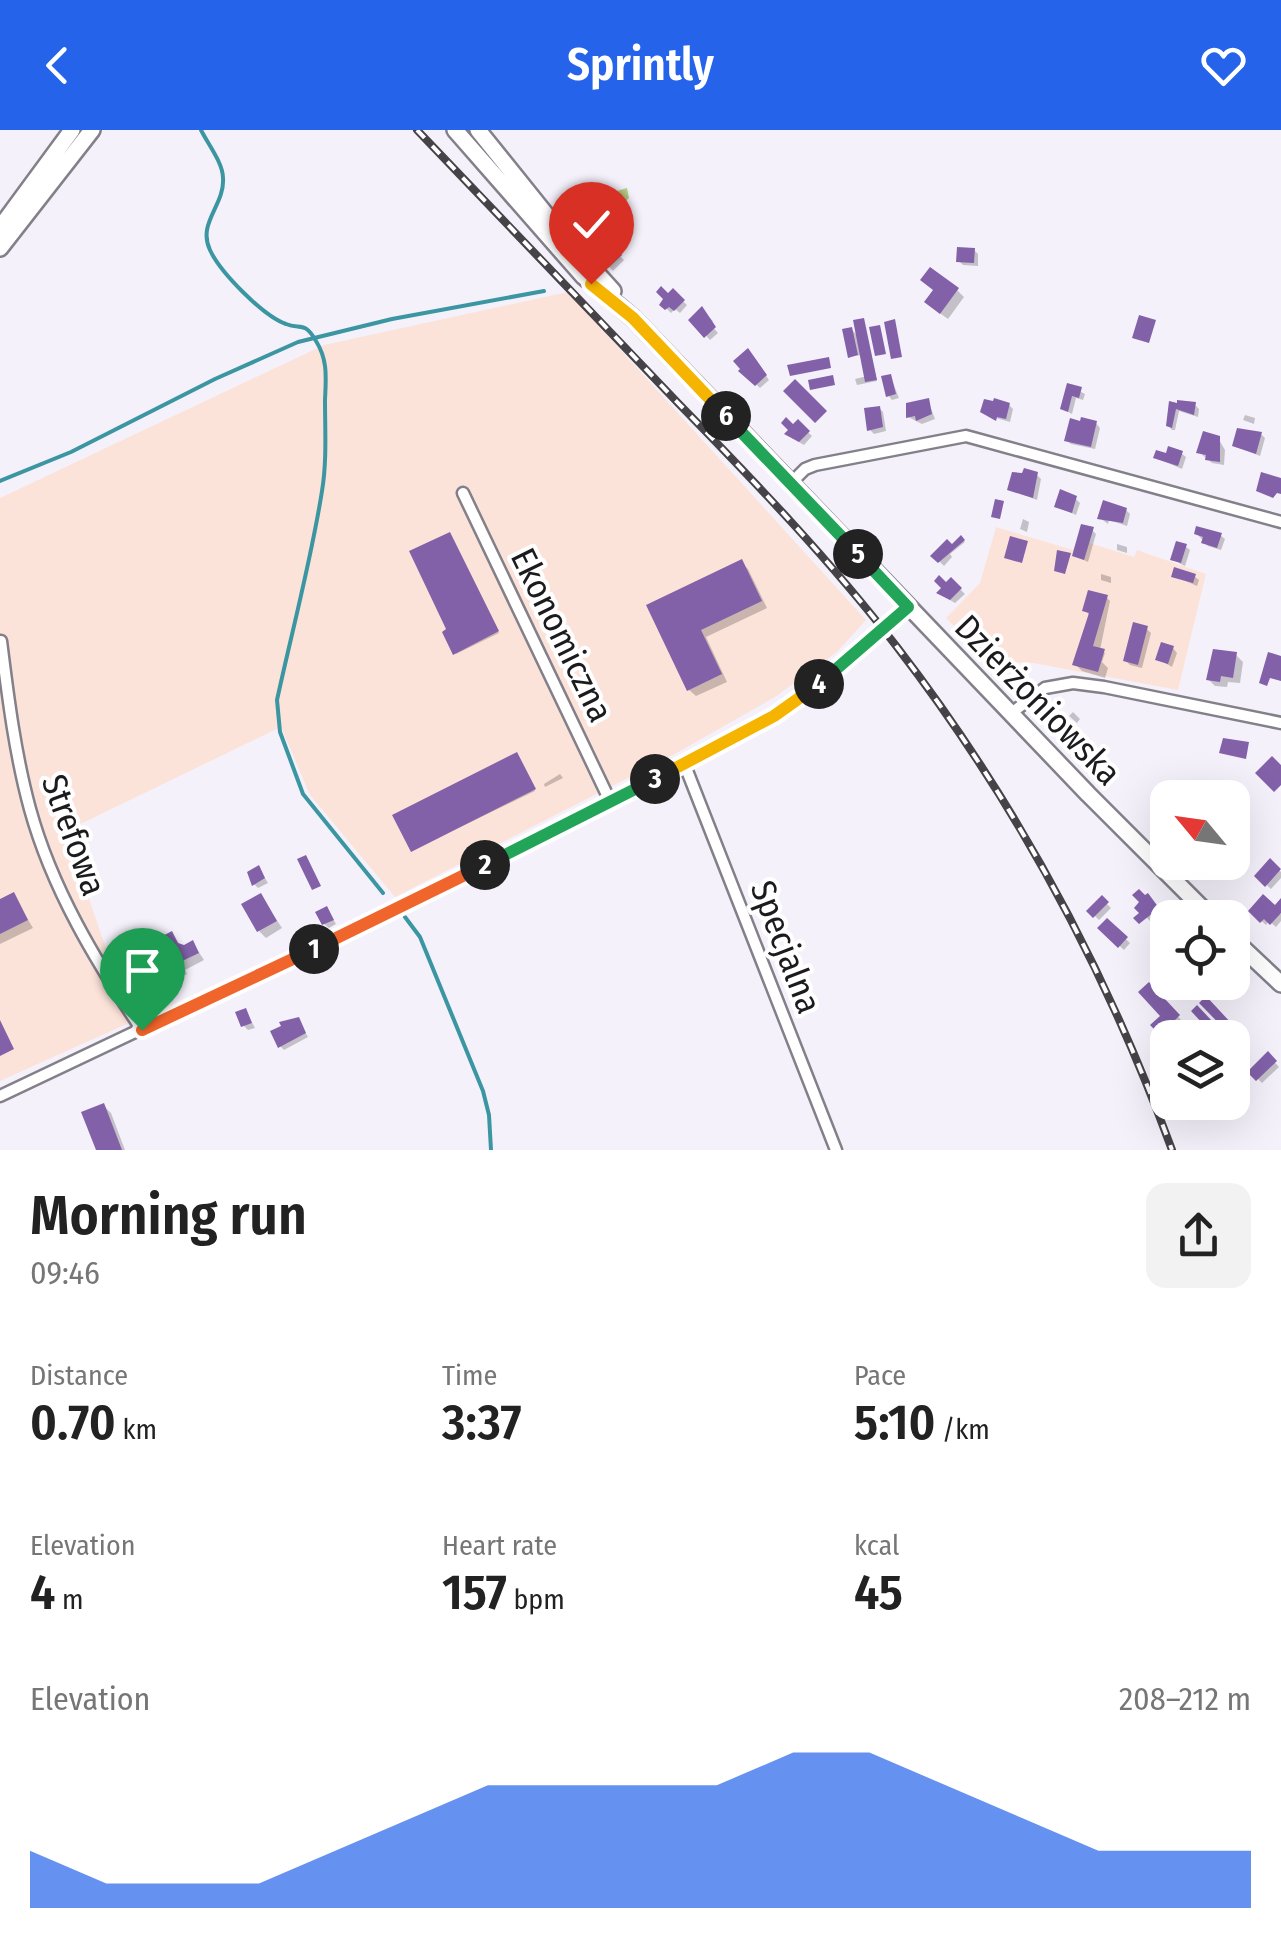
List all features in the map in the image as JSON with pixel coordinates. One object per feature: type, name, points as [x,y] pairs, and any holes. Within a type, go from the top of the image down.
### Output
[{"type":"main road","points":[[0,228],[72,130]]},
{"type":"main road","points":[[0,248],[92,130]]},
{"type":"main road","points":[[455,130],[583,276],[633,318]]},
{"type":"main road","points":[[478,130],[633,318]]},
{"type":"main road","name":"Dzierżoniowska","points":[[633,318],[1010,714],[1194,900]]},
{"type":"main road","points":[[1250,955],[1281,984]]},
{"type":"street","points":[[790,484],[815,465],[961,436],[1281,522]]},
{"type":"street","name":"Ekonomiczna","points":[[463,493],[610,801]]},
{"type":"street","points":[[0,1096],[434,891],[756,727],[805,696],[908,607]]},
{"type":"street","name":"Strefowa","points":[[1,641],[22,778],[37,831],[96,962],[142,1030]]},
{"type":"street","points":[[1010,714],[1045,688],[1073,684],[1104,686],[1281,723]]},
{"type":"street","name":"Specjalna","points":[[684,764],[836,1150]]},
{"type":"shaded area","points":[[568,292],[866,620],[837,652],[775,697],[675,754],[395,897],[310,795],[281,727],[66,831],[131,1022],[0,1081],[0,498],[324,345]]},
{"type":"shaded area","points":[[996,527],[1073,550],[1077,539],[1134,557],[1137,550],[1206,574],[1178,690],[1033,663],[988,661],[946,618],[980,583]]},
{"type":"green space","points":[[627,188],[629,198],[589,234],[588,215],[617,191]]},
{"type":"building","points":[[604,227],[614,237],[602,247],[593,237]]},
{"type":"building","points":[[612,244],[622,255],[608,268],[597,258]]},
{"type":"building","points":[[957,247],[975,248],[974,263],[956,262]]},
{"type":"building","points":[[930,267],[959,288],[940,314],[924,302],[933,290],[920,280]]},
{"type":"building","points":[[661,286],[668,293],[673,288],[685,300],[674,311],[659,305],[663,299],[656,292]]},
{"type":"building","points":[[702,306],[716,327],[704,338],[688,320]]},
{"type":"building","points":[[1139,315],[1156,320],[1149,343],[1132,338]]},
{"type":"building","points":[[864,318],[877,380],[865,382],[853,320]]},
{"type":"building","points":[[895,319],[902,357],[891,359],[884,322]]},
{"type":"building","points":[[880,325],[886,354],[875,356],[869,327]]},
{"type":"building","points":[[852,327],[858,355],[848,358],[842,329]]},
{"type":"building","points":[[748,348],[767,375],[755,386],[733,361]]},
{"type":"building","points":[[829,357],[831,368],[790,376],[787,365]]},
{"type":"building","points":[[891,374],[896,394],[886,397],[881,376]]},
{"type":"building","points":[[833,375],[835,385],[810,390],[808,380]]},
{"type":"building","points":[[795,379],[827,411],[815,423],[783,391]]},
{"type":"building","points":[[1067,383],[1082,387],[1079,398],[1072,396],[1068,412],[1060,409]]},
{"type":"building","points":[[929,398],[932,414],[916,421],[915,416],[906,418],[906,403]]},
{"type":"building","points":[[984,399],[1010,403],[1006,419],[997,417],[996,421],[980,412]]},
{"type":"building","points":[[1169,401],[1196,402],[1194,415],[1176,409],[1172,428],[1166,426]]},
{"type":"building","points":[[880,406],[883,427],[867,431],[864,408]]},
{"type":"building","points":[[786,417],[793,424],[798,419],[810,431],[799,442],[784,434],[788,430],[781,423]]},
{"type":"building","points":[[1081,417],[1097,421],[1091,447],[1064,441],[1070,418],[1080,421]]},
{"type":"building","points":[[1237,428],[1262,432],[1256,454],[1232,446]]},
{"type":"building","points":[[1203,431],[1220,436],[1220,462],[1205,460],[1206,455],[1196,453]]},
{"type":"building","points":[[1168,446],[1183,451],[1178,466],[1153,458],[1156,450],[1166,453]]},
{"type":"building","points":[[1024,468],[1038,472],[1033,498],[1007,490],[1012,472],[1022,473]]},
{"type":"building","points":[[1261,472],[1281,478],[1281,494],[1273,498],[1256,491]]},
{"type":"building","points":[[1060,489],[1077,496],[1072,513],[1054,507]]},
{"type":"building","points":[[995,499],[1004,501],[1000,519],[991,517]]},
{"type":"building","points":[[1103,500],[1127,508],[1123,523],[1097,519]]},
{"type":"building","points":[[1081,524],[1094,527],[1084,560],[1072,556]]},
{"type":"building","points":[[1196,526],[1222,533],[1217,548],[1201,543],[1203,537],[1194,534]]},
{"type":"building","points":[[450,532],[499,631],[453,655],[442,632],[446,629],[409,551]]},
{"type":"building","points":[[961,535],[965,540],[938,563],[930,556],[947,539],[952,544]]},
{"type":"building","points":[[1010,536],[1028,541],[1022,563],[1004,558]]},
{"type":"building","points":[[1176,541],[1187,544],[1181,563],[1170,560]]},
{"type":"building","points":[[1057,550],[1071,553],[1065,574],[1054,571]]},
{"type":"building","points":[[742,559],[762,601],[701,630],[722,674],[687,691],[646,605]]},
{"type":"building","points":[[1174,567],[1196,574],[1193,583],[1171,577]]},
{"type":"building","points":[[939,575],[946,582],[951,577],[962,588],[950,600],[936,593],[941,588],[934,581]]},
{"type":"building","points":[[1088,590],[1108,595],[1093,646],[1105,649],[1098,672],[1072,665],[1089,613],[1082,611]]},
{"type":"building","points":[[1133,622],[1148,626],[1138,665],[1123,661]]},
{"type":"building","points":[[1161,642],[1174,646],[1168,664],[1155,660]]},
{"type":"building","points":[[1213,649],[1237,652],[1233,678],[1221,676],[1220,682],[1206,680]]},
{"type":"building","points":[[1268,652],[1281,656],[1281,681],[1270,678],[1267,686],[1259,683]]},
{"type":"building","points":[[1223,738],[1249,742],[1246,759],[1219,753]]},
{"type":"building","points":[[517,752],[536,789],[411,852],[392,815]]},
{"type":"building","points":[[1272,756],[1281,765],[1281,785],[1274,792],[1255,773]]},
{"type":"building","points":[[306,855],[321,886],[312,890],[297,859]]},
{"type":"building","points":[[1270,858],[1281,869],[1265,887],[1254,876]]},
{"type":"building","points":[[259,865],[265,878],[252,886],[247,872]]},
{"type":"building","points":[[1139,889],[1153,900],[1150,900],[1150,915],[1139,924],[1133,918],[1139,913],[1134,908],[1139,902],[1132,895]]},
{"type":"building","points":[[14,892],[28,920],[0,934],[0,899]]},
{"type":"building","points":[[261,893],[277,921],[257,932],[241,904]]},
{"type":"building","points":[[1263,894],[1275,905],[1281,898],[1281,913],[1270,925],[1264,919],[1260,923],[1250,909]]},
{"type":"building","points":[[1102,895],[1109,902],[1093,918],[1086,911]]},
{"type":"building","points":[[327,906],[334,920],[322,925],[315,912]]},
{"type":"building","points":[[1107,918],[1128,937],[1118,948],[1097,928]]},
{"type":"building","points":[[172,931],[178,943],[184,945],[193,940],[199,953],[170,972],[155,940]]},
{"type":"building","points":[[1149,982],[1150,1000],[1166,1000],[1180,1015],[1175,1020],[1156,1020],[1160,1016],[1138,992]]},
{"type":"building","points":[[1210,1000],[1228,1020],[1216,1020],[1199,1003]]},
{"type":"building","points":[[1197,1005],[1211,1020],[1199,1020],[1191,1011]]},
{"type":"building","points":[[246,1008],[252,1023],[241,1027],[235,1012]]},
{"type":"building","points":[[299,1017],[306,1033],[278,1048],[270,1031],[281,1026],[279,1022]]},
{"type":"building","points":[[0,1020],[14,1049],[0,1056]]},
{"type":"building","points":[[1268,1051],[1277,1061],[1256,1081],[1250,1069]]},
{"type":"building","points":[[104,1103],[122,1150],[96,1150],[81,1112]]},
{"type":"waterway","points":[[201,130],[223,178],[207,231],[210,250],[254,303],[286,324],[308,330],[324,362],[324,480],[277,700],[280,732],[303,794],[383,893]]},
{"type":"waterway","points":[[0,481],[71,452],[298,342],[392,319],[544,291]]},
{"type":"waterway","points":[[405,917],[420,937],[483,1091],[491,1150]]},
{"type":"railway","points":[[417,130],[764,492],[845,583],[940,705],[1054,888],[1118,1017],[1172,1150]]},
{"type":"route","points":[[142,1030],[448,884],[756,727],[819,685],[908,607],[633,318],[591,284]]}]
